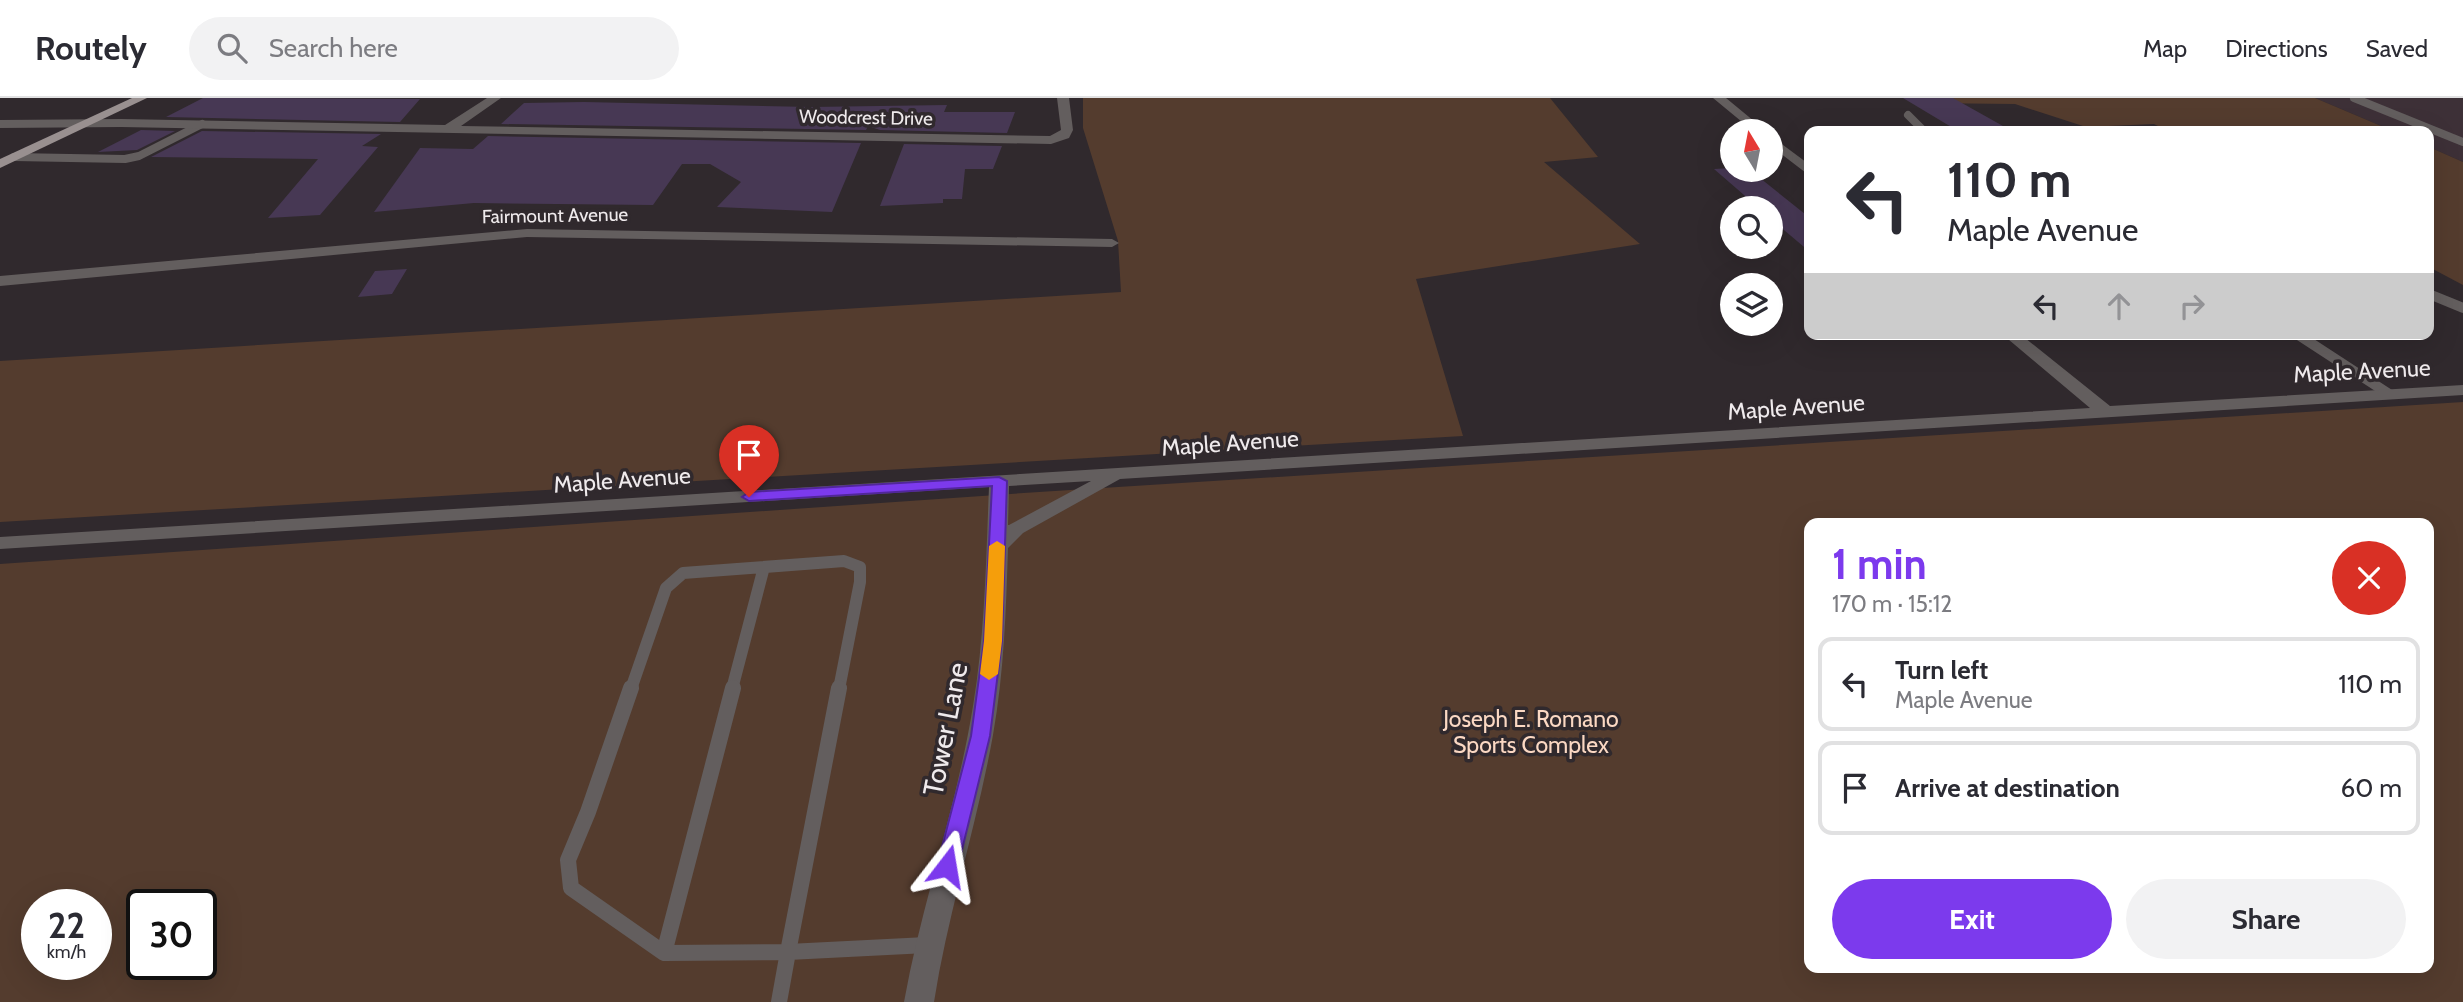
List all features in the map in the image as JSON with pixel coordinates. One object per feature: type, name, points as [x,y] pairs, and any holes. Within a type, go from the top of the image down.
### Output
[{"type":"main road","points":[[0,164],[141,98]]},
{"type":"street","points":[[449,128],[495,98]]},
{"type":"street","points":[[1719,98],[1745,119]]},
{"type":"street","name":"Woodcrest Drive","points":[[0,124],[202,124],[1052,140],[1065,135],[1067,130],[1063,99]]},
{"type":"street","points":[[1783,150],[1804,167]]},
{"type":"street","name":"Fairmount Avenue","points":[[0,281],[142,270],[477,235],[537,232],[1112,243]]},
{"type":"street","points":[[2017,340],[2106,411]]},
{"type":"street","name":"Maple Avenue","points":[[0,543],[2463,390]]},
{"type":"street","points":[[997,547],[1016,529],[1118,474]]},
{"type":"street","name":"Tower Lane","points":[[919,1002],[927,945],[981,736],[993,641],[999,481]]},
{"type":"lane","points":[[2354,98],[2423,126]]},
{"type":"lane","points":[[1908,115],[1919,126]]},
{"type":"lane","points":[[14,158],[111,161],[125,159],[139,156],[202,124]]},
{"type":"lane","points":[[2434,130],[2463,142]]},
{"type":"lane","points":[[2434,296],[2463,308]]},
{"type":"lane","points":[[2306,340],[2389,394]]},
{"type":"lane","points":[[779,1002],[788,952],[860,582],[860,567],[844,561],[683,573],[666,587],[588,812],[568,860],[570,888],[664,953],[788,952],[927,945]]},
{"type":"lane","points":[[664,953],[764,566]]},
{"type":"shaded area","points":[[2315,98],[2463,98],[2463,162],[2434,149],[2434,126],[2381,126]]},
{"type":"green space","points":[[1083,98],[1550,98],[1598,157],[1544,162],[1640,244],[1416,279],[1463,436],[0,522],[0,361],[1121,292],[1118,241],[1083,128]]},
{"type":"green space","points":[[1912,98],[2315,98],[2381,126],[2083,126],[2015,104],[1922,103]]},
{"type":"green space","points":[[2434,149],[2463,162],[2463,285],[2434,270]]},
{"type":"green space","name":"Joseph E. Romano Sports Complex","points":[[2463,402],[2463,1002],[0,1002],[0,564],[1039,492]]},
{"type":"building","points":[[203,98],[420,99],[400,122],[166,117]]},
{"type":"building","points":[[1903,98],[1953,98],[2003,126],[1950,126]]},
{"type":"building","points":[[524,103],[811,107],[947,105],[944,112],[1015,112],[1007,133],[880,130],[868,126],[866,130],[501,124]]},
{"type":"building","points":[[141,130],[175,131],[137,150],[98,152]]},
{"type":"building","points":[[202,131],[381,134],[362,146],[378,147],[320,215],[268,218],[318,159],[151,157]]},
{"type":"building","points":[[488,136],[861,143],[832,212],[717,207],[741,182],[710,164],[682,164],[653,205],[474,203],[374,212],[420,148],[473,149]]},
{"type":"building","points":[[904,144],[1002,146],[993,169],[965,169],[962,199],[943,199],[943,203],[880,206]]},
{"type":"building","points":[[1729,182],[1765,182],[1782,196],[1745,196]]},
{"type":"building","points":[[1783,196],[1804,213],[1804,247],[1783,229]]},
{"type":"building","points":[[407,269],[392,294],[358,297],[375,271]]},
{"type":"slow traffic","points":[[989,674],[997,546]]},
{"type":"route","points":[[749,497],[999,481],[993,641],[981,736],[947,866]]}]
